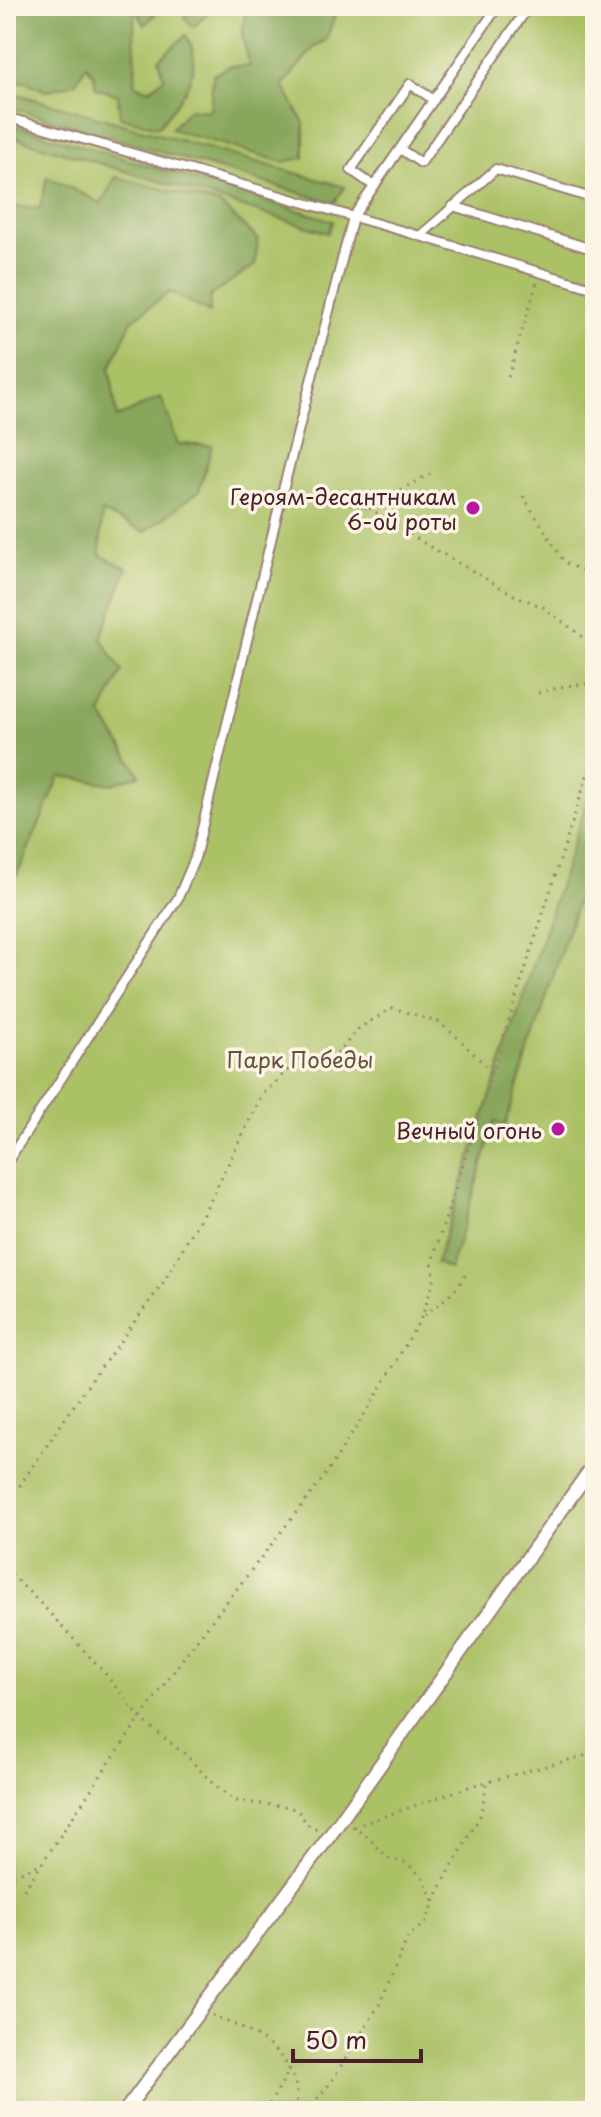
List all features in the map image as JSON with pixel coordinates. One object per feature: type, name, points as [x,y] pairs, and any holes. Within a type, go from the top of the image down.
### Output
[{"type":"street","points":[[125,2111],[331,1834],[595,1463]]},
{"type":"lane","points":[[6,1164],[178,898],[195,858],[282,494],[353,217],[498,6]]},
{"type":"lane","points":[[400,149],[421,163],[529,6]]},
{"type":"lane","points":[[374,186],[351,170],[410,84],[434,100]]},
{"type":"lane","points":[[6,117],[595,289]]},
{"type":"lane","points":[[420,236],[496,169],[595,199]]},
{"type":"lane","points":[[453,206],[595,250]]},
{"type":"path","points":[[508,377],[540,272]]},
{"type":"path","points":[[369,508],[435,471]]},
{"type":"path","points":[[282,494],[369,508],[501,588],[543,607],[595,646]]},
{"type":"path","points":[[523,496],[565,563],[595,575]]},
{"type":"path","points":[[538,693],[595,683]]},
{"type":"path","points":[[24,1890],[189,1650],[324,1477],[375,1398],[422,1316],[434,1281],[432,1261],[595,751]]},
{"type":"path","points":[[6,1506],[83,1392],[163,1283],[210,1201],[262,1095],[303,1055],[338,1053],[359,1028],[393,1008],[438,1022],[492,1072]]},
{"type":"path","points":[[422,1316],[453,1292],[468,1270]]},
{"type":"path","points":[[6,1569],[93,1661],[141,1719],[186,1755],[210,1781],[235,1801],[289,1807],[298,1811],[307,1824],[322,1834],[331,1834],[487,1782],[595,1753]]},
{"type":"path","points":[[307,2111],[331,2082],[379,2005],[408,1937],[426,1922],[481,1814],[487,1782]]},
{"type":"path","points":[[352,1827],[366,1835],[388,1858],[408,1864],[416,1871],[424,1879],[434,1902]]},
{"type":"path","points":[[6,1878],[41,1864]]},
{"type":"path","points":[[200,2009],[258,2037],[277,2053],[289,2068],[297,2087],[294,2111]]},
{"type":"path","points":[[265,2111],[289,2068]]},
{"type":"green space","name":"Парк Победы","points":[[6,6],[595,6],[595,2111],[6,2111]]},
{"type":"green space","points":[[6,6],[153,6],[156,13],[145,25],[135,8],[135,85],[149,90],[164,78],[159,59],[186,35],[194,60],[188,84],[158,127],[120,117],[118,95],[96,88],[94,75],[86,65],[75,83],[46,91],[27,82],[6,81]]},
{"type":"green space","points":[[189,6],[216,6],[193,27],[185,19]]},
{"type":"green space","points":[[246,6],[327,6],[335,15],[326,40],[315,46],[283,85],[304,123],[304,158],[283,162],[171,129],[189,109],[210,111],[213,75],[230,66],[250,66],[242,35]]},
{"type":"green space","points":[[6,91],[345,187],[334,203],[6,106]]},
{"type":"green space","points":[[6,123],[333,221],[328,233],[6,135]]},
{"type":"green space","points":[[6,166],[13,207],[40,208],[47,177],[101,203],[116,177],[220,204],[258,239],[255,265],[210,296],[210,313],[170,292],[132,320],[110,368],[117,418],[161,397],[178,444],[212,446],[199,491],[145,532],[102,512],[100,555],[127,568],[101,638],[122,671],[101,714],[140,775],[112,784],[60,776],[17,875],[6,880]]},
{"type":"green space","points":[[595,777],[595,846],[505,1126],[495,1122],[450,1269],[436,1263]]},
{"type":"place","name":"Героям-десантникам 6-ой роты","points":[[473,508]]},
{"type":"place","name":"Вечный огонь","points":[[558,1129]]}]
